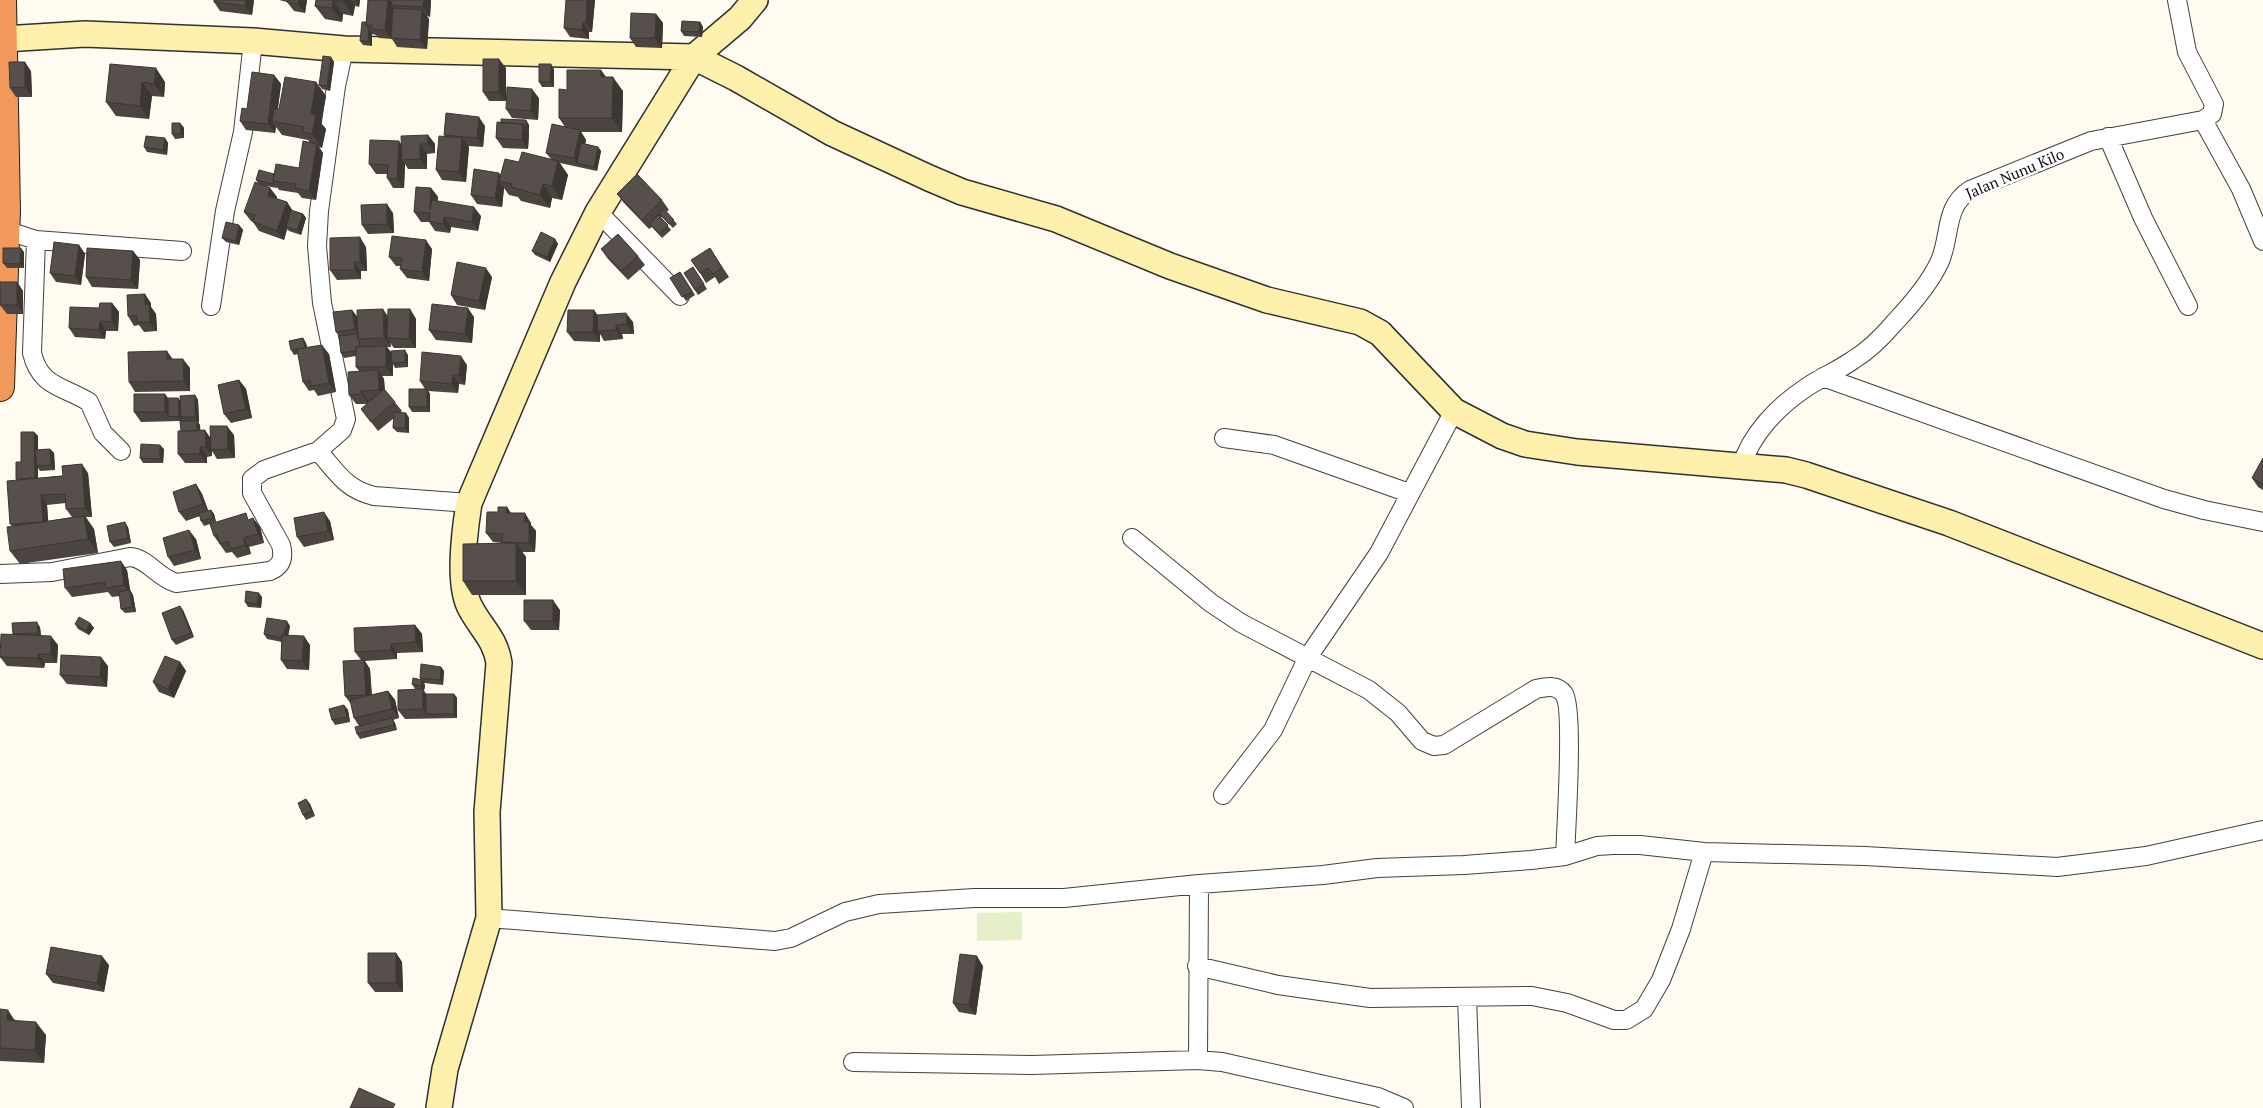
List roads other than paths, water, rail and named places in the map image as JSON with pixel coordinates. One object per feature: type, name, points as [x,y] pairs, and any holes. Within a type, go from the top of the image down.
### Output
[{"type":"highway","points":[[0,387],[5,230],[2,0]]},
{"type":"street","points":[[439,1108],[445,1069],[489,918],[487,812],[499,663],[493,641],[470,608],[466,597],[463,541],[469,503],[563,282],[598,212],[694,57],[740,18],[755,0]]},
{"type":"street","points":[[2177,0],[2187,52],[2214,104],[2212,114],[2203,120],[2241,189],[2263,242]]},
{"type":"street","points":[[2,39],[85,34],[253,41],[344,49],[694,57],[736,78],[832,133],[962,192],[1056,219],[1170,266],[1267,300],[1360,322],[1380,333],[1454,411],[1502,436],[1525,444],[1577,452],[1786,470],[1806,475],[1949,523],[2263,646]]},
{"type":"street","points":[[211,306],[225,211],[243,132],[253,41]]},
{"type":"street","points":[[0,574],[52,572],[130,557],[141,559],[159,576],[176,583],[270,571],[279,565],[283,554],[281,545],[252,493],[252,479],[264,470],[318,451],[342,430],[346,419],[322,303],[317,246],[319,211],[336,86],[344,49]]},
{"type":"street","name":"Jalan Nunu Kilo","points":[[1741,467],[1746,450],[1775,413],[1805,388],[1854,360],[1894,323],[1930,279],[1940,260],[1947,238],[1951,212],[1960,196],[1970,190],[2091,141],[2203,120]]},
{"type":"street","points":[[2108,137],[2143,218],[2188,306]]},
{"type":"street","points":[[598,212],[680,296]]},
{"type":"street","points":[[5,230],[36,240],[182,251]]},
{"type":"street","points":[[36,240],[32,353],[35,366],[49,382],[89,402],[103,433],[121,451]]},
{"type":"street","points":[[1823,377],[2164,499],[2204,510],[2263,522]]},
{"type":"street","points":[[1223,795],[1273,730],[1308,657],[1379,553],[1409,492],[1454,411]]},
{"type":"street","points":[[1224,438],[1274,445],[1409,492]]},
{"type":"street","points":[[318,451],[343,482],[363,494],[469,503]]},
{"type":"street","points":[[1132,538],[1211,603],[1241,623],[1266,638],[1308,657],[1369,690],[1398,713],[1422,741],[1434,746],[1444,745],[1536,689],[1553,687],[1560,690],[1566,698],[1569,743],[1565,856]]},
{"type":"street","points":[[489,918],[775,941],[791,938],[845,912],[880,904],[974,898],[1064,898],[1199,884],[1324,875],[1377,868],[1464,865],[1565,856],[1597,846],[1640,845],[1704,852],[1865,856],[2057,867],[2146,856],[2263,830]]},
{"type":"street","points":[[1198,966],[1278,985],[1370,998],[1532,996],[1567,1003],[1614,1020],[1626,1020],[1634,1017],[1644,1009],[1661,980],[1681,929],[1704,852]]},
{"type":"street","points":[[1198,1060],[1199,884]]},
{"type":"street","points":[[1467,998],[1471,1108]]},
{"type":"street","points":[[853,1062],[1032,1065],[1198,1060],[1222,1062],[1305,1083],[1359,1093],[1404,1108]]}]
